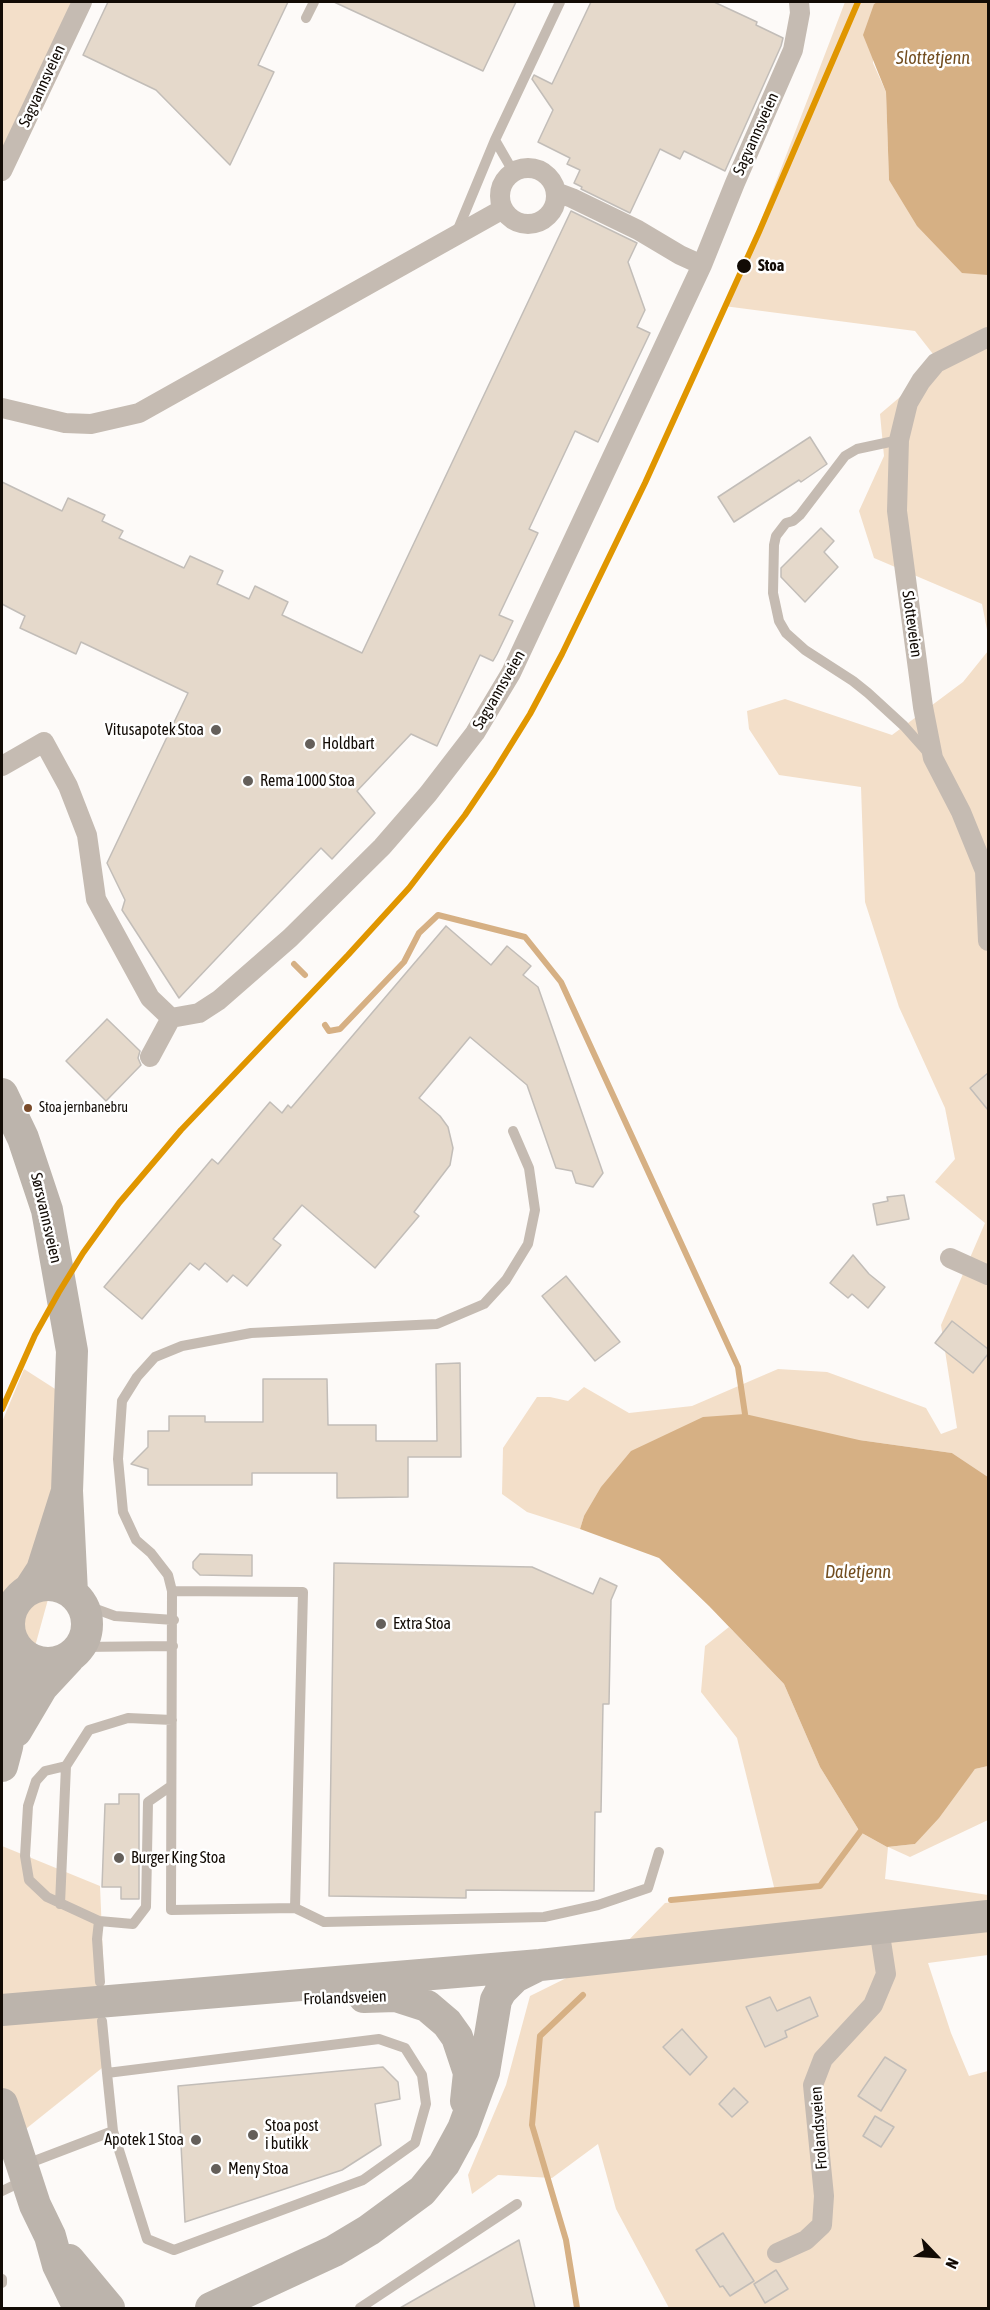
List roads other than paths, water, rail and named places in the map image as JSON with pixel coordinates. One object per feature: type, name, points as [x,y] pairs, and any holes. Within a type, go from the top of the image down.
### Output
[{"type":"main road","name":"Sørsvannsveien","points":[[2,1094],[23,1138],[47,1210],[72,1351],[67,1491],[77,1598]]},
{"type":"main road","name":"Sørsvannsveien","points":[[29,1590],[42,1570],[67,1491]]},
{"type":"main road","points":[[51,1585],[77,1598],[88,1626],[74,1653],[42,1687],[4,1757],[18,1678],[14,1644],[10,1632],[13,1608],[29,1590],[51,1585]]},
{"type":"main road","points":[[14,1644],[33,1660],[51,1663],[74,1653]]},
{"type":"main road","name":"Frolandsveien","points":[[2,2010],[540,1965],[988,1916]]},
{"type":"main road","name":"Frolandsveien","points":[[211,2308],[328,2253],[369,2230],[422,2191],[444,2164],[463,2129],[484,2072],[496,2000],[501,1991],[515,1977],[540,1965]]},
{"type":"main road","name":"Frolandsveien","points":[[270,1989],[297,2000],[396,1996],[427,2006],[447,2023],[457,2037],[469,2073],[463,2129]]},
{"type":"main road","points":[[2,2104],[16,2179],[50,2236],[109,2308]]},
{"type":"main road","points":[[50,2236],[58,2265],[79,2308]]},
{"type":"main road","name":"Frolandsveien","points":[[247,2308],[328,2253]]},
{"type":"street","name":"Sagvannsveien","points":[[2,171],[82,2]]},
{"type":"street","name":"Sagvannsveien","points":[[171,1017],[199,1012],[219,1000],[290,938],[382,847],[428,794],[475,733],[512,673],[702,265],[793,50],[800,13],[799,2]]},
{"type":"street","points":[[531,169],[548,176],[555,192],[555,201],[548,216],[532,224],[515,221],[503,209],[500,193],[507,178],[514,173],[531,169]]},
{"type":"street","points":[[555,192],[638,230],[702,265]]},
{"type":"street","points":[[2,408],[65,423],[91,424],[139,413],[503,209]]},
{"type":"street","name":"Slotteveien","points":[[988,337],[936,363],[921,381],[908,403],[899,440],[897,511],[923,707],[933,758],[961,812],[985,871],[988,941]]},
{"type":"street","points":[[2,766],[44,742],[68,786],[87,835],[96,899],[150,998],[171,1017],[150,1057]]},
{"type":"street","points":[[950,1258],[988,1275]]},
{"type":"street","name":"Frolandsveien","points":[[777,2253],[806,2240],[822,2225],[824,2196],[813,2085],[823,2059],[873,2005],[886,1974],[879,1928]]},
{"type":"lane","points":[[306,18],[314,2]]},
{"type":"lane","points":[[454,237],[495,140],[560,2]]},
{"type":"lane","points":[[495,140],[514,173]]},
{"type":"lane","points":[[899,440],[856,449],[844,456],[800,514],[786,523],[776,536],[774,545],[773,593],[779,621],[786,633],[805,650],[868,693],[904,726],[933,758]]},
{"type":"lane","points":[[513,1131],[529,1168],[535,1210],[528,1244],[506,1280],[484,1304],[436,1324],[251,1333],[182,1346],[156,1357],[137,1377],[122,1401],[118,1459],[123,1512],[136,1539],[151,1553],[168,1575],[172,1591],[174,1620],[171,1910],[295,1908],[324,1922],[544,1917],[598,1905],[648,1888],[659,1852]]},
{"type":"lane","points":[[172,1591],[303,1592],[295,1908]]},
{"type":"lane","points":[[77,1598],[115,1616],[174,1620]]},
{"type":"lane","points":[[74,1653],[173,1646]]},
{"type":"lane","points":[[60,1904],[66,1766],[89,1730],[128,1718],[172,1720]]},
{"type":"lane","points":[[66,1766],[45,1771],[36,1781],[28,1806],[25,1856],[29,1880],[46,1897],[99,1921],[133,1924],[146,1907],[148,1802],[171,1786]]},
{"type":"lane","points":[[99,1921],[97,1939],[100,1982]]},
{"type":"lane","points":[[102,2022],[107,2073],[113,2131],[147,2239],[174,2250],[363,2180],[415,2144],[426,2104],[422,2075],[405,2048],[379,2039],[107,2073]]},
{"type":"lane","points":[[16,2179],[113,2131]]},
{"type":"lane","points":[[360,2308],[517,2204]]},
{"type":"water","name":"Slottetjenn","points":[[877,2],[988,2],[988,275],[962,273],[917,226],[889,180],[886,92],[863,35],[874,4]]},
{"type":"water","name":"Daletjenn","points":[[745,1414],[859,1440],[952,1453],[988,1477],[988,1766],[975,1769],[939,1818],[915,1844],[887,1847],[860,1832],[820,1767],[784,1684],[659,1558],[580,1529],[584,1516],[601,1487],[631,1451],[703,1417]]},
{"type":"waterway","points":[[325,1025],[329,1031],[340,1029],[404,962],[419,933],[438,915],[525,937],[561,982],[738,1367],[745,1414]]},
{"type":"waterway","points":[[294,964],[305,975]]},
{"type":"waterway","points":[[671,1900],[820,1886],[860,1832]]},
{"type":"waterway","points":[[577,2308],[566,2240],[532,2125],[540,2036],[583,1995]]},
{"type":"place","name":"Stoa","points":[[744,266]]},
{"type":"place","name":"Vitusapotek Stoa","points":[[216,730]]},
{"type":"place","name":"Holdbart","points":[[310,744]]},
{"type":"place","name":"Rema 1000 Stoa","points":[[248,781]]},
{"type":"place","name":"Stoa jernbanebru","points":[[28,1108]]},
{"type":"place","name":"Extra Stoa","points":[[381,1624]]},
{"type":"place","name":"Burger King Stoa","points":[[119,1858]]},
{"type":"place","name":"Stoa post i butikk","points":[[253,2135]]},
{"type":"place","name":"Apotek 1 Stoa","points":[[196,2140]]},
{"type":"place","name":"Meny Stoa","points":[[216,2169]]}]
